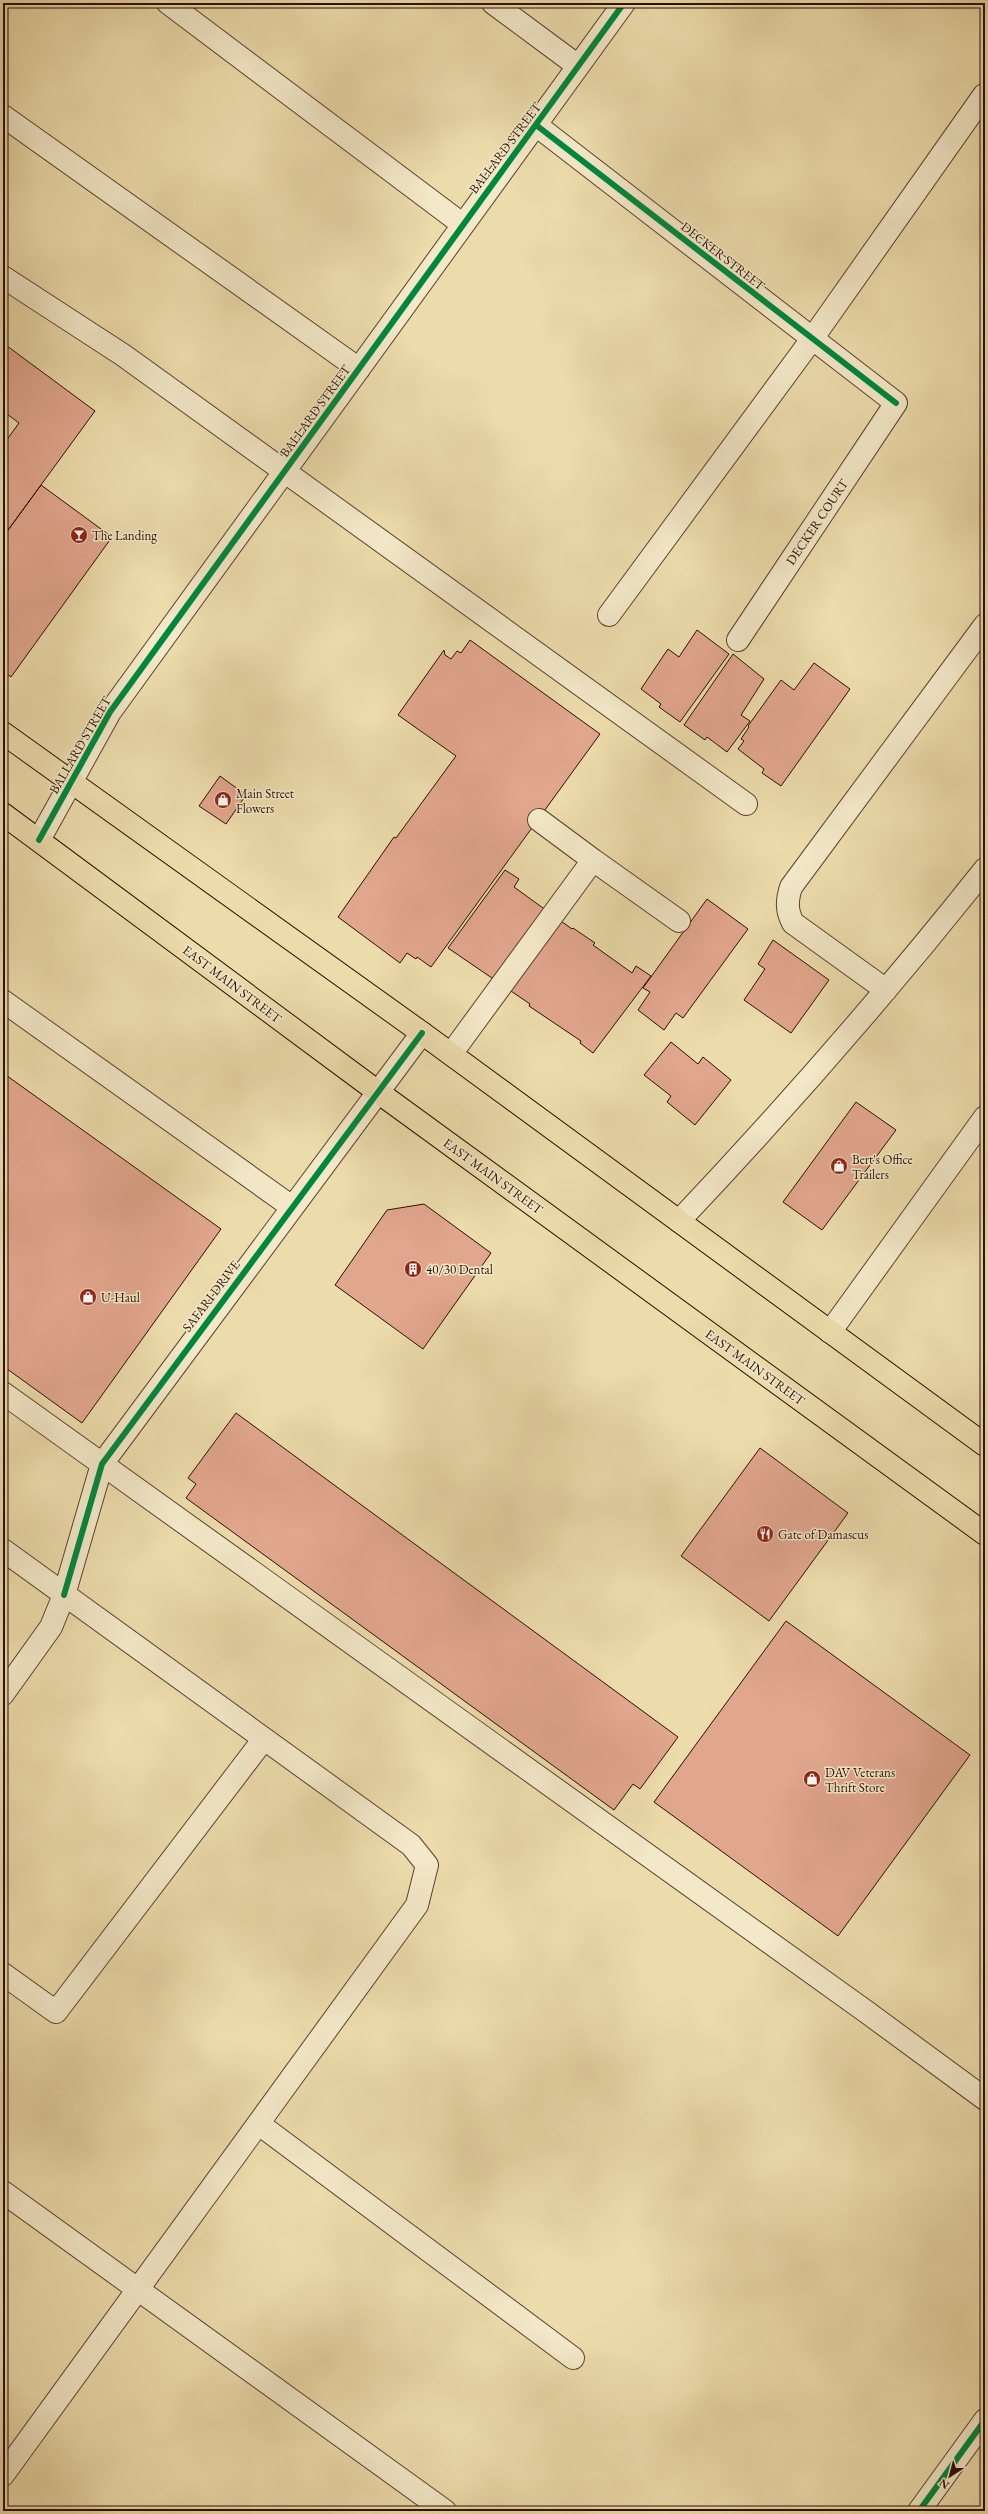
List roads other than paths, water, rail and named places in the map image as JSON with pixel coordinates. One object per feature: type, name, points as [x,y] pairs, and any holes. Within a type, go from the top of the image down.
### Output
[{"type":"main road","points":[[3,733],[451,1054],[985,1445]]},
{"type":"main road","name":"EAST MAIN STREET","points":[[3,814],[378,1092],[985,1534]]},
{"type":"street","points":[[168,3],[462,224]]},
{"type":"street","points":[[493,3],[578,66]]},
{"type":"street","name":"BALLARD STREET","points":[[39,840],[70,781],[110,712],[359,370],[462,224],[624,3]]},
{"type":"street","points":[[609,615],[812,339],[984,95]]},
{"type":"street","points":[[3,116],[359,370]]},
{"type":"street","name":"DECKER STREET","points":[[536,125],[896,403]]},
{"type":"street","points":[[3,277],[123,355],[746,804]]},
{"type":"street","name":"DECKER COURT","points":[[738,640],[896,403]]},
{"type":"street","points":[[886,990],[793,923],[787,912],[787,898],[791,887],[985,625]]},
{"type":"street","points":[[539,820],[679,921]]},
{"type":"street","points":[[451,1054],[593,860]]},
{"type":"street","points":[[679,1221],[811,1076],[886,990],[985,869]]},
{"type":"street","points":[[3,1001],[292,1207]]},
{"type":"street","name":"SAFARI DRIVE","points":[[3,1694],[50,1627],[64,1594],[102,1464],[422,1033]]},
{"type":"street","points":[[830,1332],[985,1117]]},
{"type":"street","points":[[3,1393],[868,2013],[985,2099]]},
{"type":"street","points":[[3,1550],[263,1740],[411,1845],[427,1865],[417,1905],[3,2476]]},
{"type":"street","points":[[5,1980],[56,2012],[263,1740]]},
{"type":"street","points":[[258,2124],[573,2358]]},
{"type":"street","points":[[3,2192],[445,2511]]},
{"type":"street","points":[[919,2511],[985,2420]]},
{"type":"place","name":"The Landing","points":[[79,535]]},
{"type":"place","name":"Main Street Flowers","points":[[223,800]]},
{"type":"place","name":"Bert's Office Trailers","points":[[839,1166]]},
{"type":"place","name":"40/30 Dental","points":[[413,1269]]},
{"type":"place","name":"U-Haul","points":[[88,1297]]},
{"type":"place","name":"Gate of Damascus","points":[[765,1534]]},
{"type":"place","name":"DAV Veterans Thrift Store","points":[[812,1779]]}]
